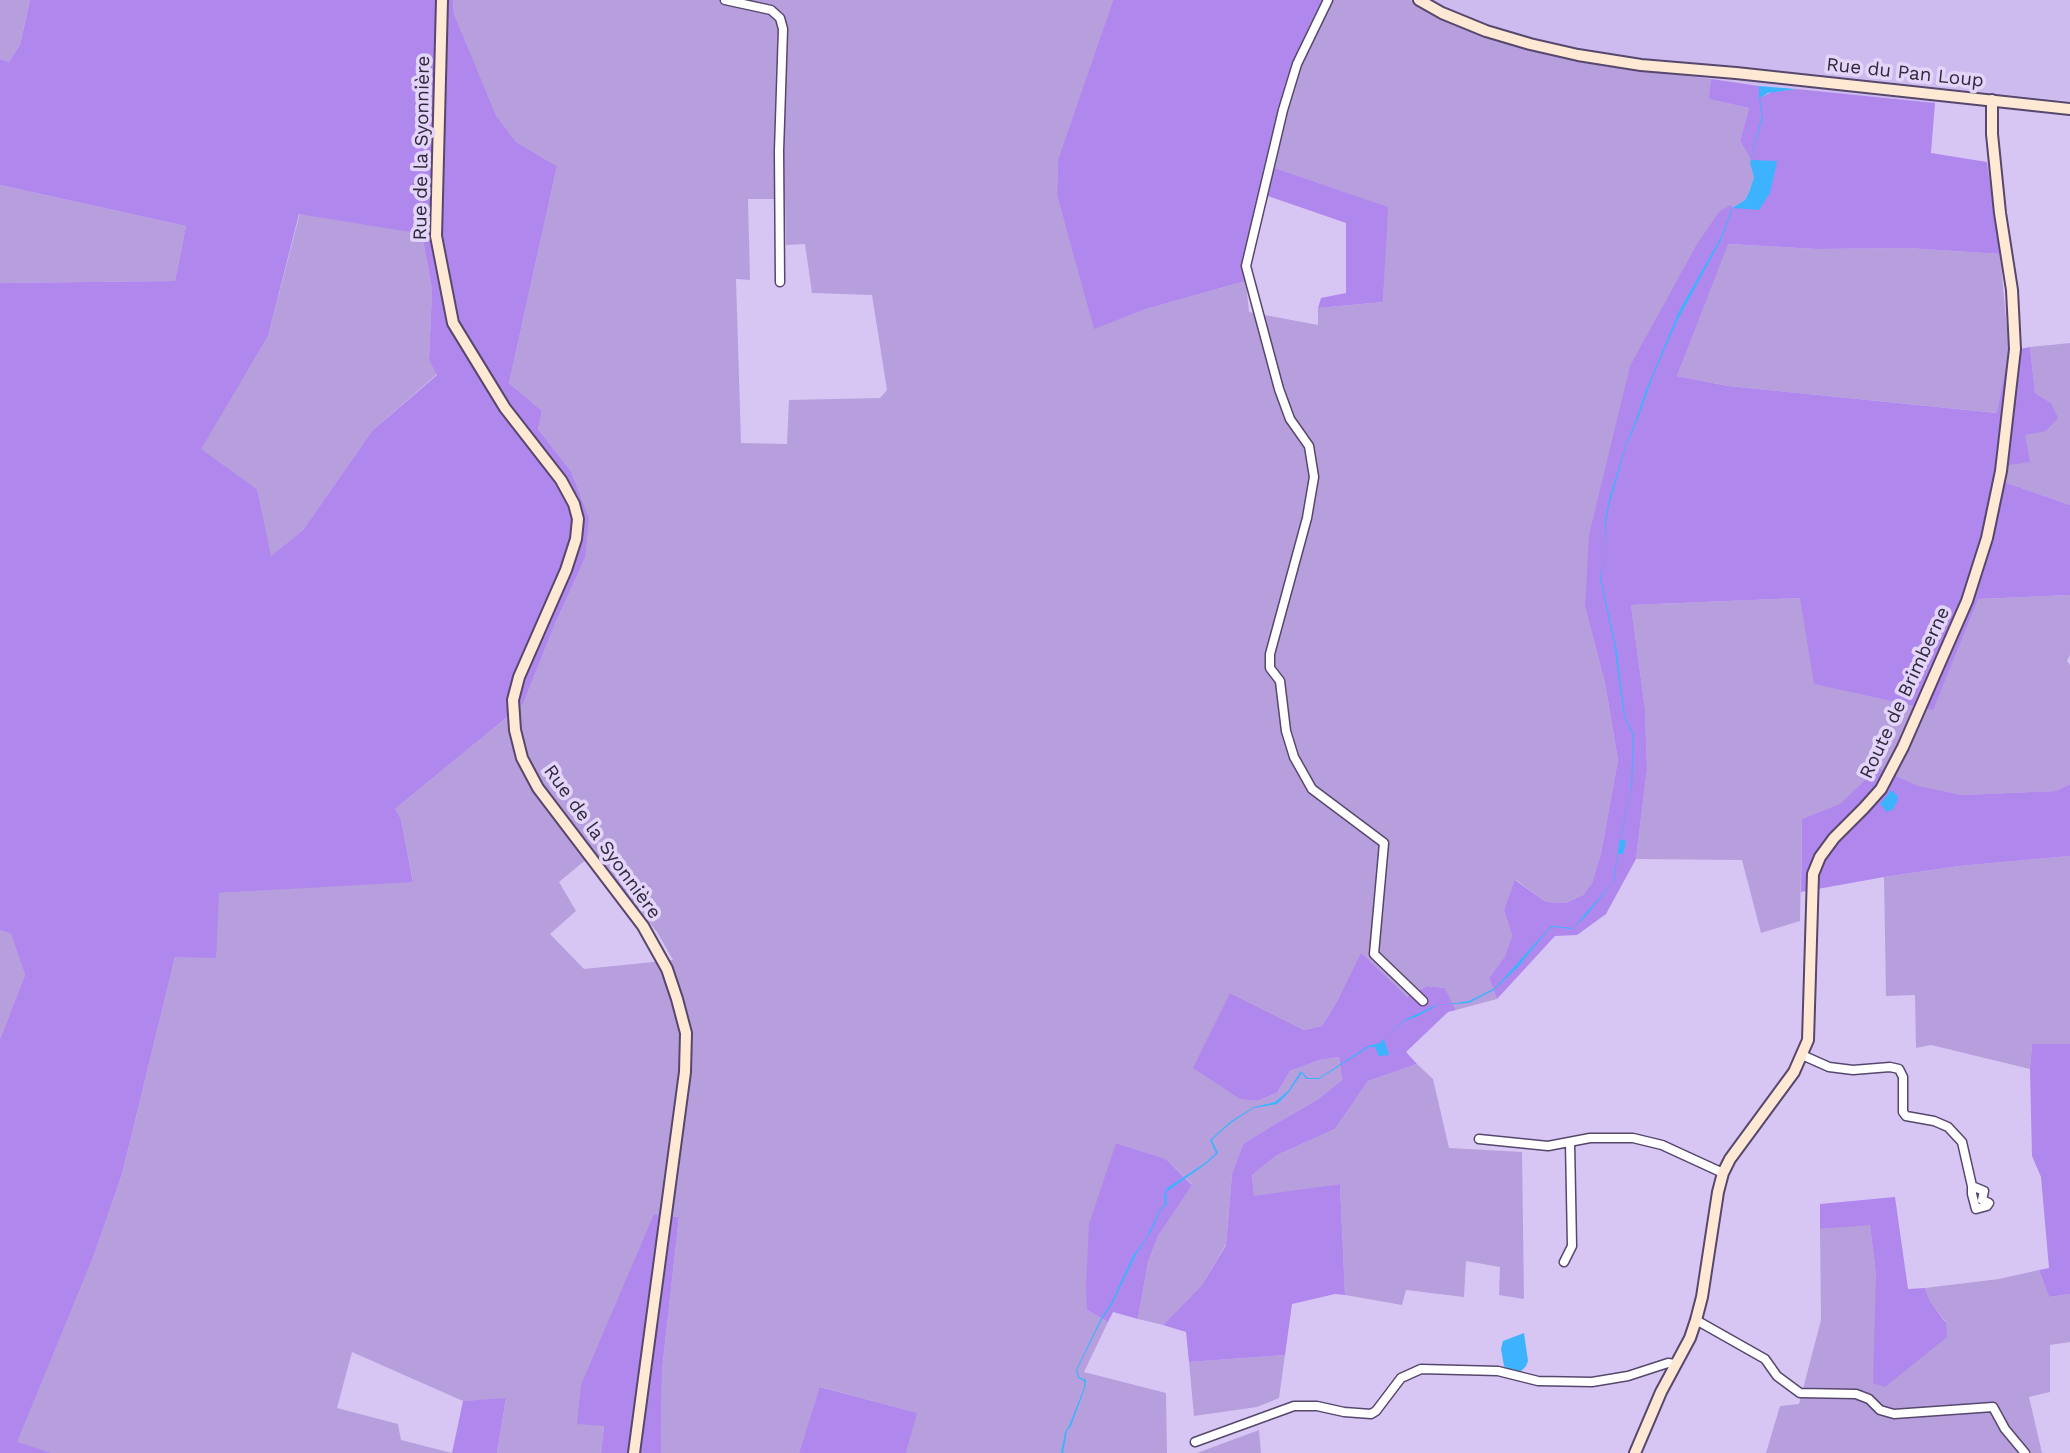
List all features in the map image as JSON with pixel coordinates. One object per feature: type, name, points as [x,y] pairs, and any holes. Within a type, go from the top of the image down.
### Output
[{"type":"street","name":"Rue de la Syonnière","points":[[442,0],[436,236],[453,323],[505,408],[561,480],[574,504],[578,519],[576,539],[566,570],[519,677],[513,700],[522,758],[538,788],[643,926],[667,969],[686,1033],[685,1072],[634,1453]]},
{"type":"street","points":[[725,0],[771,10],[780,18],[783,29],[779,151],[780,282]]},
{"type":"street","points":[[1328,0],[1297,64],[1283,110],[1246,267],[1279,389],[1290,419],[1308,446],[1314,477],[1307,518],[1270,654],[1270,668],[1279,681],[1286,730],[1294,757],[1312,789],[1384,843],[1374,954],[1423,1001]]},
{"type":"street","name":"Rue du Pan Loup","points":[[1419,0],[1442,13],[1486,31],[1578,55],[1641,65],[2070,109]]},
{"type":"street","name":"Route de Brimberne","points":[[1635,1453],[1696,1320],[1703,1297],[1717,1192],[1723,1173],[1730,1159],[1794,1072],[1802,1055],[1809,1028],[1813,874],[1820,857],[1834,838],[1881,789],[1903,747],[1967,601],[1987,538],[2010,406],[2015,349],[2012,290],[2000,213],[1992,134],[1992,100]]},
{"type":"street","points":[[1802,1055],[1829,1067],[1853,1070],[1890,1067],[1899,1069],[1903,1077],[1903,1112],[1906,1116],[1934,1121],[1948,1127],[1962,1142],[1972,1186]]},
{"type":"street","points":[[1479,1139],[1548,1146],[1590,1138],[1633,1138],[1662,1145],[1723,1173]]},
{"type":"street","points":[[1564,1262],[1572,1246],[1570,1142]]},
{"type":"street","points":[[1696,1320],[1765,1359],[1777,1376],[1800,1393],[1856,1394],[1869,1399],[1880,1410],[1894,1414],[1993,1407],[2005,1429],[2025,1453]]},
{"type":"street","points":[[1195,1442],[1294,1406],[1371,1413],[1376,1411],[1401,1378],[1421,1369],[1498,1371],[1538,1381],[1592,1382],[1628,1376],[1668,1363],[1675,1364]]},
{"type":"shaded area","points":[[0,0],[30,0],[20,45],[9,62],[0,59]]},
{"type":"shaded area","points":[[30,0],[453,0],[454,14],[496,116],[516,142],[557,166],[509,383],[542,411],[538,429],[570,470],[589,518],[585,558],[523,704],[395,809],[401,819],[413,882],[219,893],[216,958],[175,957],[122,1174],[94,1255],[17,1442],[52,1453],[0,1453],[0,1039],[25,975],[11,934],[0,930],[0,283],[175,281],[186,226],[0,185],[0,59],[9,62],[20,45]],"holes":[[[299,214],[422,234],[432,290],[429,360],[437,375],[372,431],[303,530],[271,556],[257,489],[201,449],[268,336]]]},
{"type":"shaded area","points":[[453,0],[1113,0],[1058,161],[1057,195],[1095,328],[1146,309],[1242,282],[1246,283],[1249,312],[1318,325],[1318,308],[1383,302],[1387,207],[1269,166],[1294,64],[1325,0],[1410,0],[1455,24],[1503,40],[1598,65],[1711,79],[1710,99],[1749,108],[1740,141],[1751,160],[1754,177],[1745,200],[1732,208],[1585,607],[1605,683],[1618,760],[1601,853],[1592,883],[1583,895],[1566,903],[1546,902],[1516,880],[1504,910],[1512,936],[1505,956],[1489,978],[1497,999],[1456,1010],[1445,988],[1427,986],[1407,997],[1339,998],[1322,1026],[1304,1030],[1230,993],[1240,1099],[1257,1101],[1277,1093],[1290,1071],[1319,1060],[1339,1057],[1342,1080],[1317,1100],[1243,1144],[1232,1174],[1226,1244],[1202,1285],[1163,1325],[1138,1319],[1148,1262],[1158,1236],[1192,1184],[1166,1159],[1116,1143],[1087,1310],[1108,1322],[1084,1372],[1166,1393],[1167,1453],[906,1453],[916,1413],[821,1387],[799,1453],[661,1453],[662,1370],[679,1217],[654,1214],[604,1425],[601,1453],[497,1453],[506,1399],[463,1401],[352,1352],[337,1408],[398,1424],[401,1440],[452,1453],[52,1453],[16,1443],[94,1255],[122,1174],[175,957],[218,893],[413,881],[401,819],[395,809],[523,704],[585,558],[570,470],[538,429],[542,411],[509,383],[557,166],[516,142],[495,116],[454,14]],"holes":[[[748,199],[785,199],[786,245],[805,244],[812,293],[872,295],[887,390],[880,398],[789,400],[787,444],[741,443],[736,279],[750,280]],[[594,853],[657,932],[673,960],[584,969],[550,934],[576,911],[559,882]]]},
{"type":"shaded area","points":[[1113,0],[1325,0],[1294,64],[1269,166],[1388,207],[1383,302],[1318,308],[1321,298],[1346,293],[1346,223],[1262,194],[1243,266],[1246,283],[1146,309],[1094,329],[1057,195],[1058,160]]},
{"type":"shaded area","points":[[1410,0],[2070,0],[2070,101],[1937,88],[1935,103],[1759,86],[1598,65],[1503,40],[1455,24]]},
{"type":"shaded area","points":[[1711,79],[1759,86],[1759,98],[1772,92],[1796,89],[1935,103],[1931,153],[1987,162],[2000,254],[1908,248],[1817,249],[1728,244],[1677,376],[1728,386],[1997,413],[2009,351],[2030,347],[2035,393],[2051,403],[2058,418],[2046,431],[2025,435],[2030,462],[2009,465],[2004,482],[2070,505],[2070,595],[1978,599],[1933,710],[1814,684],[1800,598],[1631,605],[1645,709],[1647,769],[1636,859],[1606,914],[1577,935],[1555,936],[1497,999],[1489,978],[1505,956],[1512,936],[1504,910],[1515,880],[1546,902],[1566,903],[1583,895],[1592,883],[1601,853],[1618,760],[1605,683],[1585,607],[1589,535],[1630,366],[1697,244],[1719,212],[1730,205],[1733,208],[1770,193],[1740,141],[1749,108],[1709,99]]},
{"type":"shaded area","points":[[0,185],[186,226],[175,281],[0,283]]},
{"type":"shaded area","points":[[300,213],[422,234],[432,290],[429,360],[437,374],[372,431],[303,530],[270,557],[257,489],[200,449],[268,336]]},
{"type":"shaded area","points":[[1727,244],[1817,249],[1908,248],[2000,254],[2009,351],[1998,413],[1728,386],[1677,376]]},
{"type":"shaded area","points":[[2070,343],[2070,505],[2004,482],[2024,435],[2046,430],[2051,403],[2035,393],[2030,347]]},
{"type":"shaded area","points":[[2070,595],[2070,655],[2067,661],[2070,665],[2070,784],[2056,791],[1962,795],[1918,787],[1878,768],[1840,805],[1802,819],[1800,921],[1761,933],[1742,860],[1636,859],[1647,769],[1645,709],[1631,605],[1800,598],[1978,599]]},
{"type":"shaded area","points":[[1878,768],[1918,786],[1962,795],[2056,791],[2070,784],[2070,856],[1959,866],[1801,892],[1802,819],[1840,804]]},
{"type":"shaded area","points":[[2070,856],[2070,1044],[2032,1044],[2030,1069],[1931,1045],[1916,1048],[1915,995],[1886,996],[1884,877],[1959,866]]},
{"type":"shaded area","points":[[0,930],[11,934],[25,975],[0,1039]]},
{"type":"shaded area","points":[[1361,953],[1407,997],[1427,986],[1445,988],[1456,1010],[1448,1012],[1406,1052],[1417,1064],[1368,1081],[1335,1129],[1277,1155],[1252,1175],[1254,1196],[1340,1184],[1345,1295],[1335,1294],[1292,1304],[1285,1355],[1189,1362],[1186,1332],[1163,1325],[1202,1285],[1226,1245],[1232,1174],[1243,1144],[1317,1100],[1342,1080],[1339,1057],[1319,1060],[1290,1071],[1277,1093],[1257,1101],[1240,1099],[1193,1068],[1230,993],[1304,1030],[1322,1026]]},
{"type":"shaded area","points":[[2032,1044],[2070,1044],[2070,1294],[2049,1297],[2039,1270],[2049,1268],[2041,1177],[2032,1156]]},
{"type":"shaded area","points":[[1417,1064],[1433,1079],[1449,1148],[1522,1152],[1524,1299],[1499,1295],[1500,1267],[1466,1261],[1464,1297],[1406,1290],[1402,1305],[1345,1295],[1340,1184],[1254,1197],[1252,1175],[1277,1155],[1335,1129],[1368,1081]]},
{"type":"shaded area","points":[[1116,1143],[1166,1159],[1192,1185],[1158,1236],[1148,1262],[1138,1319],[1113,1312],[1108,1322],[1087,1310],[1086,1287],[1089,1224]]},
{"type":"shaded area","points":[[1895,1197],[1908,1289],[1925,1288],[1930,1301],[1946,1323],[1947,1337],[1885,1387],[1873,1383],[1876,1275],[1870,1225],[1820,1229],[1820,1204]]},
{"type":"shaded area","points":[[654,1214],[679,1217],[662,1370],[661,1453],[601,1453],[604,1426],[577,1424],[581,1385]]},
{"type":"shaded area","points":[[1870,1224],[1876,1275],[1946,1322],[1930,1301],[1925,1288],[1999,1279],[2039,1270],[2049,1297],[2070,1294],[2070,1342],[2050,1345],[2050,1392],[2029,1397],[2042,1453],[1766,1453],[1780,1406],[1799,1404],[1821,1320],[1820,1229]]},
{"type":"shaded area","points":[[1285,1355],[1279,1398],[1257,1407],[1194,1416],[1189,1362]]},
{"type":"shaded area","points":[[820,1387],[917,1413],[906,1453],[799,1453]]},
{"type":"shaded area","points":[[506,1398],[497,1453],[452,1453],[463,1401]]},
{"type":"shaded area","points":[[1259,1430],[1261,1453],[1197,1453]]},
{"type":"water","points":[[1759,86],[1796,89],[1768,93],[1760,98],[1763,116],[1751,160],[1777,161],[1770,193],[1759,210],[1733,208],[1721,240],[1677,321],[1626,446],[1609,506],[1606,548],[1605,520],[1610,496],[1626,444],[1646,390],[1679,311],[1721,237],[1732,208],[1745,200],[1754,177],[1750,163],[1762,115],[1759,98]]},
{"type":"water","points":[[1605,557],[1601,579],[1617,651],[1625,717],[1634,735],[1632,788],[1620,839],[1626,841],[1623,854],[1618,854],[1614,881],[1586,916],[1572,929],[1549,929],[1518,967],[1494,990],[1469,1003],[1443,1005],[1469,1001],[1495,988],[1550,927],[1573,928],[1613,882],[1621,832],[1631,791],[1633,735],[1624,717],[1614,643],[1600,579]]},
{"type":"water","points":[[1891,790],[1898,796],[1897,802],[1893,809],[1887,812],[1880,804]]},
{"type":"water","points":[[1437,1006],[1404,1021],[1387,1036],[1404,1020]]},
{"type":"water","points":[[1384,1039],[1389,1055],[1379,1056],[1375,1047],[1369,1047],[1319,1079],[1306,1079],[1302,1073],[1289,1092],[1277,1104],[1254,1108],[1232,1122],[1212,1140],[1218,1153],[1166,1192],[1167,1204],[1160,1211],[1151,1232],[1137,1253],[1077,1370],[1079,1377],[1086,1380],[1085,1388],[1061,1453],[1065,1432],[1084,1388],[1084,1381],[1078,1378],[1076,1370],[1133,1256],[1147,1237],[1159,1211],[1165,1204],[1164,1194],[1167,1188],[1216,1153],[1210,1140],[1231,1121],[1254,1107],[1275,1102],[1288,1091],[1301,1071],[1308,1078],[1319,1078],[1368,1046]]},
{"type":"water","points":[[1524,1333],[1528,1361],[1526,1366],[1519,1373],[1508,1370],[1504,1366],[1501,1349],[1503,1341]]}]
